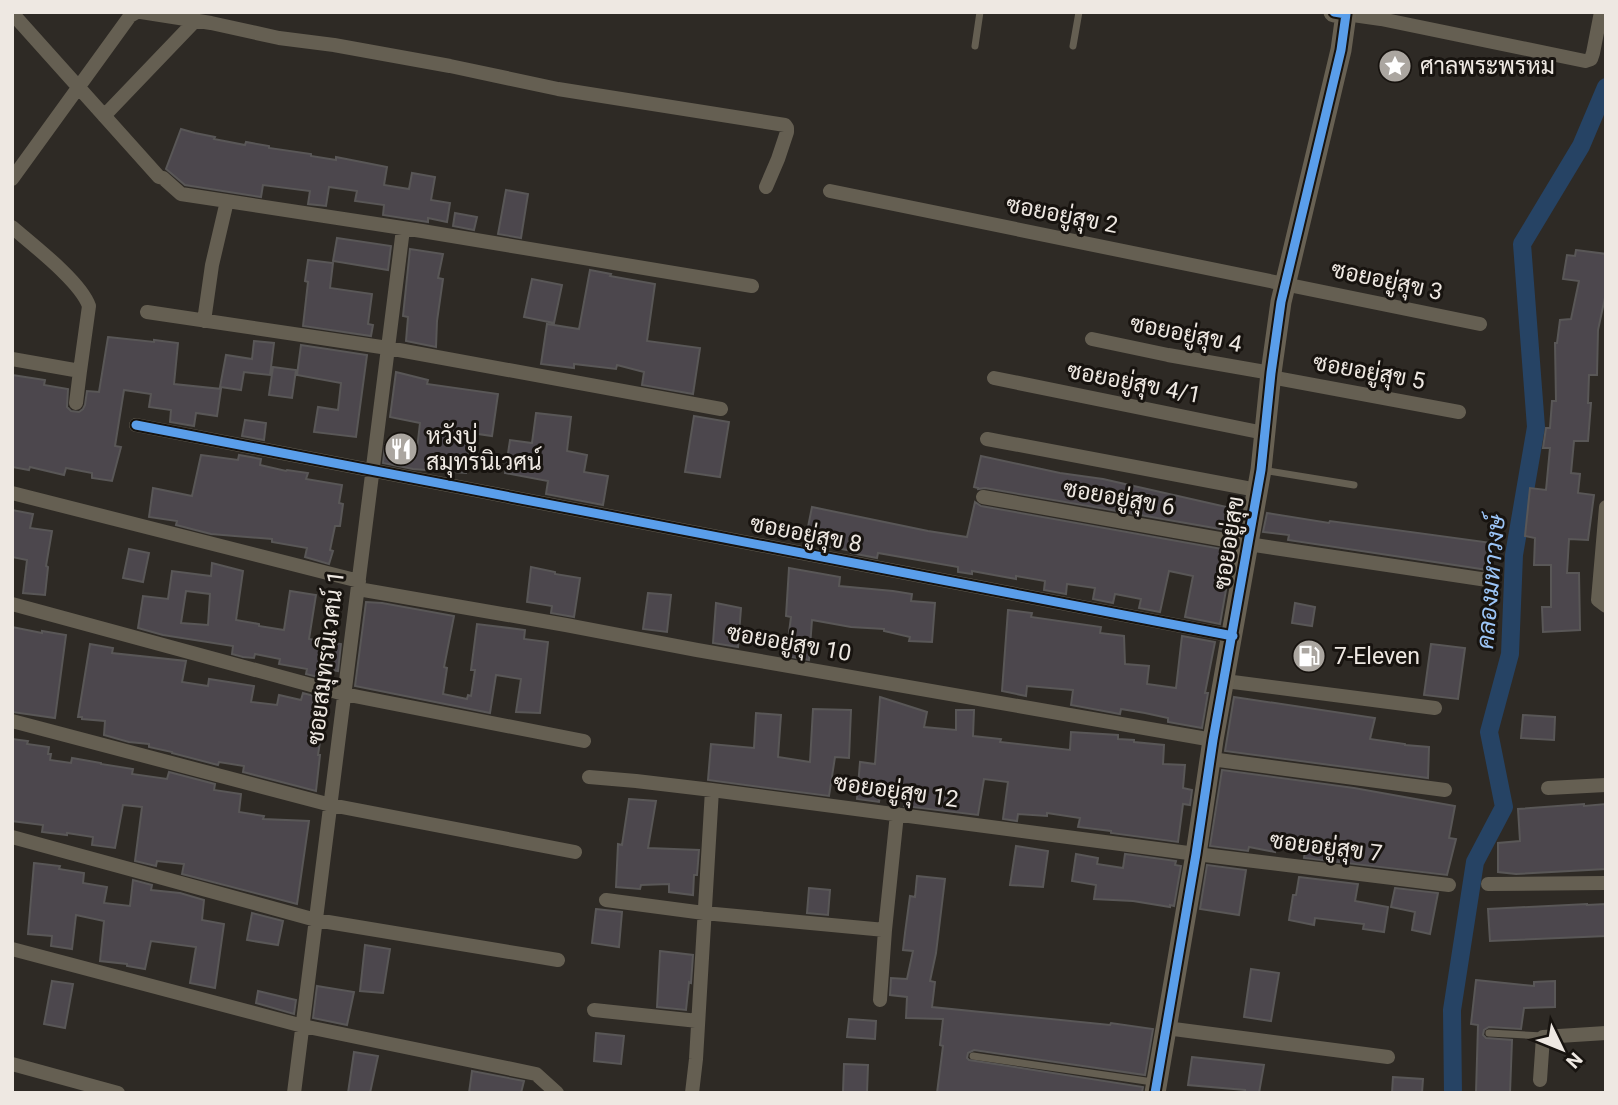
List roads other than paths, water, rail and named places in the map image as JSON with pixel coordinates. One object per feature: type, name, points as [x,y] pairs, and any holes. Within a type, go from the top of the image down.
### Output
[{"type":"street","points":[[12,178],[130,16],[139,12],[450,66],[558,89],[785,125],[787,132],[766,187]]},
{"type":"street","points":[[1340,13],[1585,61],[1591,59],[1593,53],[1601,12]]},
{"type":"street","points":[[12,13],[159,177],[181,194],[752,286]]},
{"type":"street","name":"ซอยอยู่สุข","points":[[1156,1088],[1259,480],[1284,283],[1341,50],[1340,13]]},
{"type":"street","points":[[104,116],[195,21]]},
{"type":"street","name":"ซอยอยู่สุข 2","points":[[830,191],[1284,283]]},
{"type":"street","points":[[204,321],[212,265],[227,201]]},
{"type":"street","points":[[12,227],[86,296],[89,306],[76,403]]},
{"type":"street","name":"ซอยสมุทรนิเวศน์ 1","points":[[295,1093],[403,229]]},
{"type":"street","name":"ซอยอยู่สุข 3","points":[[1284,283],[1480,324]]},
{"type":"street","points":[[147,312],[388,348],[721,409]]},
{"type":"street","name":"ซอยอยู่สุข 4","points":[[1092,339],[1271,375]]},
{"type":"street","points":[[12,359],[80,372]]},
{"type":"street","name":"ซอยอยู่สุข 5","points":[[1271,375],[1459,412]]},
{"type":"street","name":"ซอยอยู่สุข 4/1","points":[[994,378],[1264,433]]},
{"type":"street","name":"ซอยอยู่สุข 8","points":[[135,425],[1233,636]]},
{"type":"street","points":[[987,439],[1259,480]]},
{"type":"street","name":"ซอยอยู่สุข 10","points":[[12,494],[358,585],[1212,750],[1445,790]]},
{"type":"street","name":"ซอยอยู่สุข 6","points":[[983,497],[1248,544],[1494,581]]},
{"type":"street","points":[[1606,508],[1598,600],[1606,606]]},
{"type":"street","points":[[12,604],[345,694],[584,741]]},
{"type":"street","points":[[1225,681],[1435,708]]},
{"type":"street","points":[[12,721],[331,805],[575,852]]},
{"type":"street","name":"ซอยอยู่สุข 12","points":[[589,777],[712,790],[1196,854]]},
{"type":"street","points":[[1548,788],[1606,785]]},
{"type":"street","points":[[692,1093],[712,790]]},
{"type":"street","points":[[880,1000],[897,814]]},
{"type":"street","points":[[12,837],[316,920],[558,960]]},
{"type":"street","name":"ซอยอยู่สุข 7","points":[[1196,854],[1449,885]]},
{"type":"street","points":[[1488,884],[1606,883]]},
{"type":"street","points":[[606,900],[704,913],[885,930]]},
{"type":"street","points":[[12,949],[303,1026],[536,1074],[558,1093]]},
{"type":"street","points":[[594,1010],[698,1020]]},
{"type":"street","points":[[1166,1028],[1388,1057]]},
{"type":"street","points":[[1540,1080],[1543,1037],[1606,1033]]},
{"type":"street","points":[[12,1064],[118,1093]]},
{"type":"lane","points":[[975,46],[980,12]]},
{"type":"lane","points":[[1073,46],[1079,12]]},
{"type":"lane","points":[[1259,480],[1354,485]]},
{"type":"lane","points":[[1489,1033],[1543,1037]]},
{"type":"lane","points":[[973,1056],[1156,1088]]},
{"type":"waterway","name":"คลองมหาวงษ์","points":[[1453,1093],[1452,1010],[1475,862],[1504,807],[1489,732],[1510,654],[1514,555],[1536,427],[1522,244],[1581,146],[1606,87]]},
{"type":"place","name":"ศาลพระพรหม","points":[[1395,66]]},
{"type":"place","name":"หวังบู่ สมุทรนิเวศน์","points":[[401,449]]},
{"type":"place","name":"7-Eleven","points":[[1309,656]]}]
